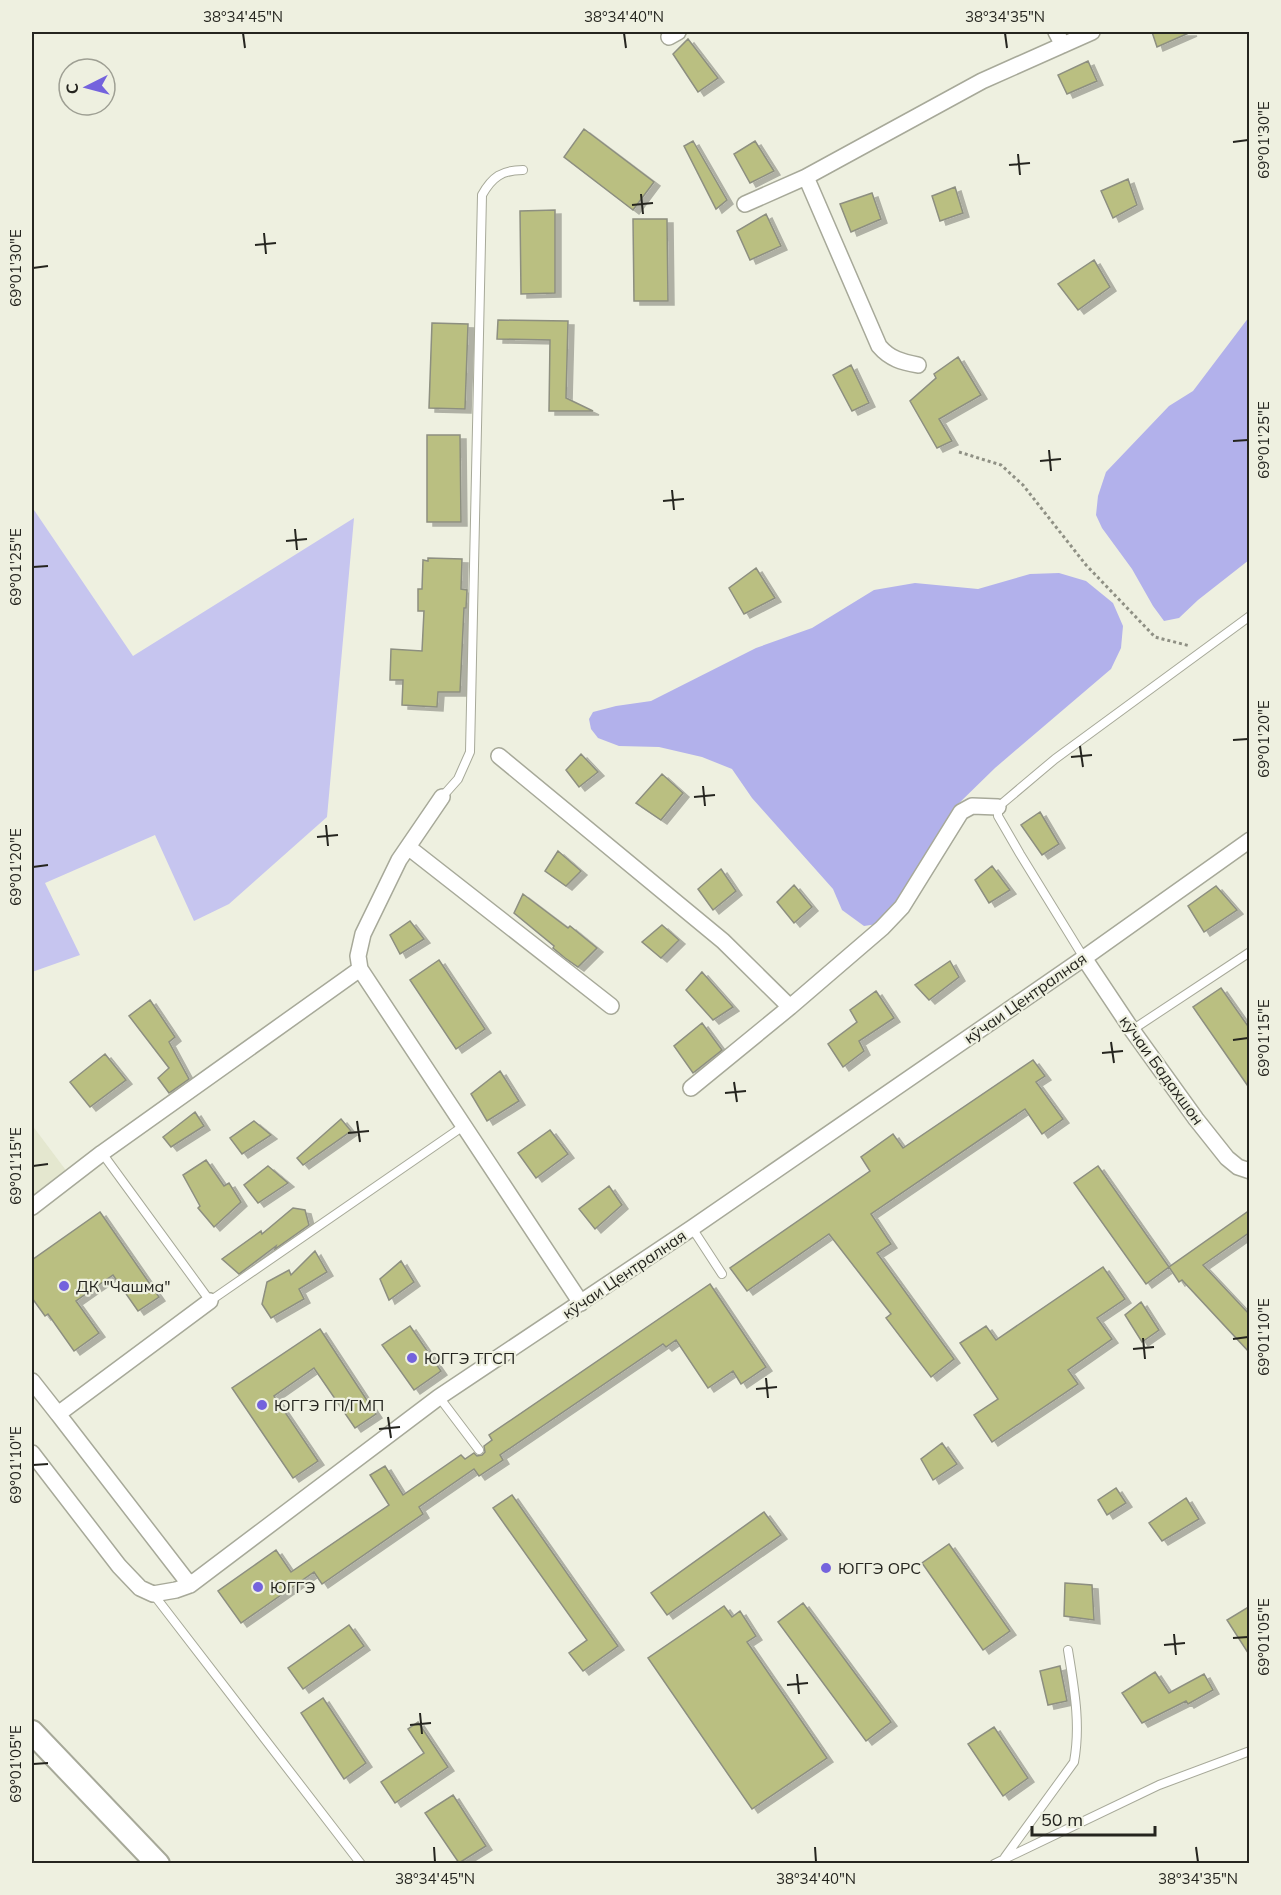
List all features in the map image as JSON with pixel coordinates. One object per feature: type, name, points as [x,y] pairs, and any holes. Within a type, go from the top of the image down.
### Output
[{"type":"main road","points":[[32,1732],[159,1863]]},
{"type":"street","points":[[745,204],[806,177],[1060,38],[1092,32]]},
{"type":"street","points":[[806,177],[879,346],[885,354],[897,361],[918,365]]},
{"type":"street","points":[[499,756],[723,941],[790,1006]]},
{"type":"street","points":[[442,797],[399,860],[363,934],[358,956],[360,969],[581,1303]]},
{"type":"street","points":[[691,1088],[882,928],[902,907],[961,812],[972,806],[998,807]]},
{"type":"street","name":"кӯчаи Централная","points":[[153,1593],[176,1590],[190,1585],[440,1397],[692,1228],[1084,958],[1250,840]]},
{"type":"street","points":[[408,847],[610,1006]]},
{"type":"street","name":"кӯчаи Бадахшон","points":[[1084,958],[1196,1119],[1227,1158],[1238,1167],[1250,1171]]},
{"type":"street","points":[[32,1206],[102,1153],[360,969]]},
{"type":"street","points":[[58,1414],[210,1301]]},
{"type":"street","points":[[32,1382],[190,1585]]},
{"type":"street","points":[[32,1453],[131,1580],[140,1588],[153,1593]]},
{"type":"lane","points":[[442,797],[458,779],[470,752],[482,195],[487,186],[503,172],[523,170]]},
{"type":"lane","points":[[1084,958],[1014,845],[998,816],[998,807],[1055,759],[1250,616]]},
{"type":"lane","points":[[1132,1030],[1250,952]]},
{"type":"lane","points":[[102,1153],[210,1301],[465,1125]]},
{"type":"lane","points":[[692,1228],[722,1274]]},
{"type":"lane","points":[[440,1397],[479,1450]]},
{"type":"lane","points":[[153,1593],[360,1863]]},
{"type":"lane","points":[[1005,1859],[1074,1762],[1077,1745],[1077,1709],[1068,1650]]},
{"type":"lane","points":[[994,1863],[1159,1785],[1250,1750]]},
{"type":"path","points":[[959,452],[1001,465],[1023,485],[1086,565],[1155,638],[1186,646],[1210,646]]},
{"type":"shaded area","points":[[1249,317],[1249,560],[1179,618],[1164,621],[1132,569],[1102,528],[1096,515],[1098,496],[1106,472],[1169,406],[1193,391]]},
{"type":"shaded area","points":[[32,507],[133,656],[354,518],[327,817],[229,904],[194,921],[155,835],[45,883],[80,955],[32,972]]},
{"type":"shaded area","points":[[1059,573],[1086,581],[1113,603],[1123,626],[1121,648],[1111,669],[995,768],[953,809],[897,910],[884,923],[864,926],[842,910],[833,889],[752,798],[732,769],[702,757],[659,747],[619,746],[598,738],[591,729],[589,719],[593,712],[651,701],[756,648],[812,628],[874,590],[915,583],[978,589],[1030,574]]},
{"type":"shaded area","points":[[32,1125],[68,1173],[32,1200]]},
{"type":"building","points":[[1152,32],[1191,32],[1157,47]]},
{"type":"building","points":[[688,39],[718,78],[698,92],[673,54]]},
{"type":"building","points":[[1088,61],[1097,81],[1067,94],[1058,75]]},
{"type":"building","points":[[584,129],[654,182],[633,210],[564,157]]},
{"type":"building","points":[[693,141],[727,200],[716,209],[684,146]]},
{"type":"building","points":[[755,141],[774,171],[750,183],[734,154]]},
{"type":"building","points":[[1128,179],[1137,205],[1113,218],[1101,191]]},
{"type":"building","points":[[955,187],[963,213],[940,221],[932,196]]},
{"type":"building","points":[[872,193],[881,219],[851,232],[840,204]]},
{"type":"building","points":[[555,210],[555,293],[521,294],[520,211]]},
{"type":"building","points":[[766,214],[781,246],[750,260],[737,231]]},
{"type":"building","points":[[633,219],[667,219],[668,301],[634,301]]},
{"type":"building","points":[[1094,260],[1110,287],[1078,310],[1058,284]]},
{"type":"building","points":[[498,320],[568,321],[566,398],[593,411],[549,411],[550,340],[497,339]]},
{"type":"building","points":[[432,323],[468,324],[465,409],[429,408]]},
{"type":"building","points":[[958,357],[981,395],[939,419],[952,441],[937,448],[910,401],[936,378],[934,374]]},
{"type":"building","points":[[851,365],[869,403],[852,411],[833,375]]},
{"type":"building","points":[[427,435],[460,435],[461,522],[427,522]]},
{"type":"building","points":[[428,558],[462,559],[461,589],[467,590],[460,692],[438,692],[437,707],[402,705],[403,680],[390,680],[391,649],[422,651],[424,611],[418,611],[418,589],[422,589],[423,560],[428,561]]},
{"type":"building","points":[[756,568],[775,598],[744,614],[729,588]]},
{"type":"building","points":[[581,754],[598,772],[579,787],[566,770]]},
{"type":"building","points":[[662,774],[683,793],[661,820],[636,803]]},
{"type":"building","points":[[1040,812],[1059,844],[1042,855],[1021,825]]},
{"type":"building","points":[[558,851],[581,871],[566,886],[545,871]]},
{"type":"building","points":[[992,866],[1010,890],[989,903],[975,880]]},
{"type":"building","points":[[721,869],[736,891],[713,910],[698,889]]},
{"type":"building","points":[[794,885],[812,907],[794,923],[777,902]]},
{"type":"building","points":[[1216,886],[1237,910],[1204,932],[1188,906]]},
{"type":"building","points":[[523,894],[568,928],[570,926],[597,948],[578,967],[565,958],[514,913]]},
{"type":"building","points":[[410,921],[424,939],[400,954],[390,935]]},
{"type":"building","points":[[662,925],[679,940],[661,958],[642,942]]},
{"type":"building","points":[[439,960],[485,1029],[456,1049],[410,980]]},
{"type":"building","points":[[950,961],[959,977],[929,1000],[915,985]]},
{"type":"building","points":[[702,972],[733,1007],[713,1020],[686,990]]},
{"type":"building","points":[[1221,988],[1250,1029],[1250,1089],[1193,1007]]},
{"type":"building","points":[[876,991],[894,1018],[859,1041],[864,1051],[843,1067],[828,1044],[857,1022],[850,1010]]},
{"type":"building","points":[[150,1000],[175,1037],[169,1042],[189,1079],[169,1093],[158,1078],[169,1068],[129,1016]]},
{"type":"building","points":[[702,1023],[722,1050],[693,1073],[674,1046]]},
{"type":"building","points":[[105,1054],[126,1080],[90,1107],[70,1082]]},
{"type":"building","points":[[1033,1060],[1045,1076],[1036,1082],[1063,1119],[1042,1134],[1025,1109],[871,1214],[891,1244],[877,1253],[954,1359],[931,1377],[886,1318],[891,1314],[829,1234],[747,1291],[730,1268],[870,1171],[861,1157],[893,1134],[903,1148]]},
{"type":"building","points":[[500,1071],[519,1101],[487,1121],[471,1094]]},
{"type":"building","points":[[195,1112],[204,1126],[171,1147],[163,1137]]},
{"type":"building","points":[[341,1119],[351,1131],[303,1165],[297,1158]]},
{"type":"building","points":[[254,1121],[271,1135],[242,1154],[230,1138]]},
{"type":"building","points":[[550,1130],[568,1154],[536,1178],[518,1153]]},
{"type":"building","points":[[206,1160],[224,1186],[229,1183],[241,1202],[214,1227],[198,1208],[200,1206],[183,1175]]},
{"type":"building","points":[[268,1166],[288,1183],[258,1203],[244,1185]]},
{"type":"building","points":[[1098,1166],[1169,1267],[1146,1284],[1074,1183]]},
{"type":"building","points":[[609,1186],[622,1205],[595,1229],[579,1209]]},
{"type":"building","points":[[293,1208],[305,1210],[309,1225],[239,1274],[222,1259],[261,1231],[262,1234]]},
{"type":"building","points":[[1250,1210],[1250,1232],[1203,1265],[1250,1315],[1250,1353],[1182,1280],[1179,1282],[1169,1267]]},
{"type":"building","name":"ДК \"Чашма\"","points":[[100,1212],[159,1297],[138,1311],[113,1275],[76,1301],[99,1333],[74,1351],[48,1314],[45,1316],[32,1298],[32,1260]]},
{"type":"building","points":[[315,1251],[327,1272],[299,1289],[304,1299],[271,1318],[262,1304],[267,1282],[289,1270],[291,1275]]},
{"type":"building","points":[[401,1261],[414,1282],[389,1300],[380,1279]]},
{"type":"building","points":[[1103,1267],[1125,1299],[1097,1318],[1112,1339],[1068,1370],[1078,1384],[992,1442],[974,1415],[998,1399],[960,1343],[986,1326],[996,1340]]},
{"type":"building","points":[[710,1284],[766,1367],[741,1384],[733,1371],[708,1388],[676,1340],[666,1347],[663,1344],[500,1455],[503,1460],[479,1476],[474,1469],[419,1507],[423,1514],[322,1584],[314,1572],[241,1623],[218,1591],[276,1550],[291,1572],[389,1505],[370,1475],[385,1466],[403,1495],[461,1455],[465,1459],[474,1453],[477,1456],[482,1455],[485,1452],[484,1446],[492,1440],[489,1435]]},
{"type":"building","points":[[1141,1302],[1159,1330],[1142,1342],[1125,1315]]},
{"type":"building","name":"ЮГГЭ ТГСП","points":[[410,1326],[441,1371],[414,1390],[382,1345]]},
{"type":"building","name":"ЮГГЭ ГП/ГМП","points":[[320,1329],[376,1414],[355,1428],[314,1368],[274,1396],[318,1461],[293,1478],[232,1388]]},
{"type":"building","points":[[942,1443],[957,1464],[933,1480],[921,1459]]},
{"type":"building","points":[[1116,1488],[1126,1503],[1107,1515],[1098,1500]]},
{"type":"building","points":[[512,1495],[618,1646],[583,1671],[569,1653],[587,1640],[493,1508]]},
{"type":"building","points":[[1186,1498],[1199,1519],[1162,1541],[1149,1523]]},
{"type":"building","points":[[764,1512],[781,1535],[667,1615],[651,1593]]},
{"type":"building","points":[[949,1544],[1010,1631],[983,1650],[922,1563]]},
{"type":"building","points":[[1065,1583],[1092,1585],[1094,1620],[1064,1616]]},
{"type":"building","points":[[803,1603],[891,1722],[866,1741],[778,1622]]},
{"type":"building","points":[[724,1606],[732,1617],[740,1611],[756,1636],[747,1642],[827,1758],[752,1809],[648,1658]]},
{"type":"building","points":[[1250,1606],[1250,1656],[1227,1620]]},
{"type":"building","points":[[349,1625],[364,1646],[303,1689],[288,1668]]},
{"type":"building","points":[[1060,1666],[1067,1701],[1048,1705],[1040,1671]]},
{"type":"building","points":[[1155,1672],[1169,1693],[1204,1674],[1213,1690],[1188,1704],[1186,1701],[1142,1723],[1122,1693]]},
{"type":"building","points":[[323,1698],[366,1763],[344,1779],[301,1713]]},
{"type":"building","points":[[418,1722],[448,1767],[395,1803],[381,1782],[424,1753],[408,1729]]},
{"type":"building","points":[[994,1727],[1028,1778],[1003,1796],[968,1744]]},
{"type":"building","points":[[453,1795],[486,1846],[459,1863],[425,1813]]},
{"type":"place","name":"ДК \"Чашма\"","points":[[64,1286]]},
{"type":"place","name":"ЮГГЭ ТГСП","points":[[412,1358]]},
{"type":"place","name":"ЮГГЭ ГП/ГМП","points":[[262,1405]]},
{"type":"place","name":"ЮГГЭ ОРС","points":[[826,1568]]},
{"type":"place","name":"ЮГГЭ","points":[[258,1587]]}]
